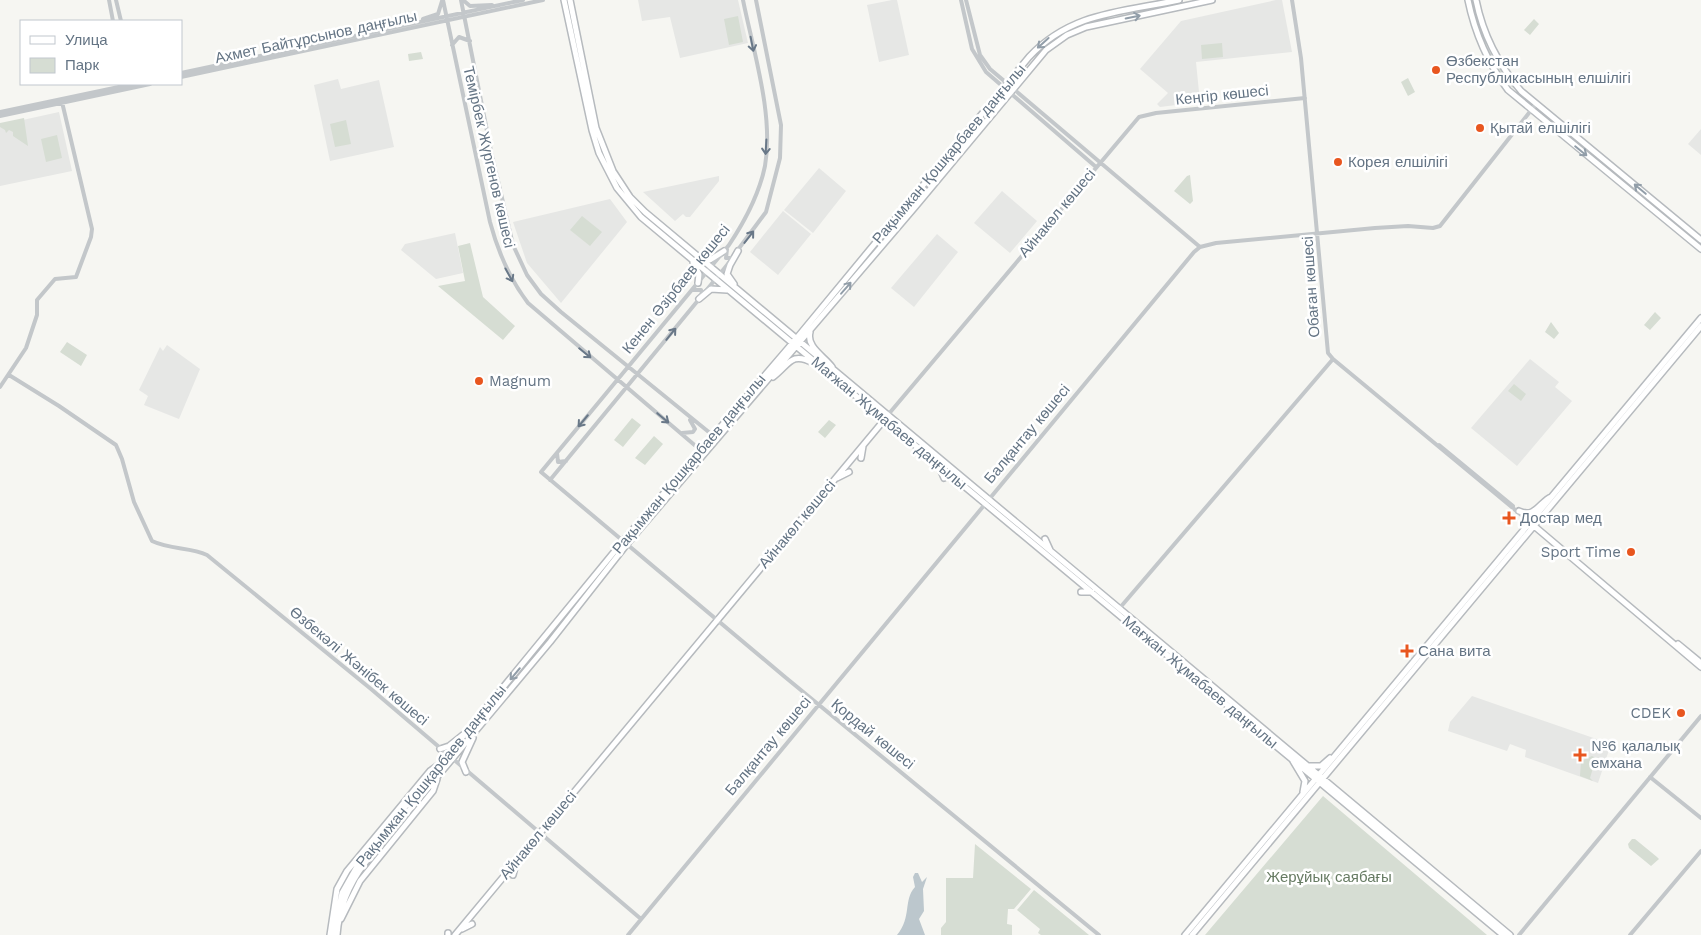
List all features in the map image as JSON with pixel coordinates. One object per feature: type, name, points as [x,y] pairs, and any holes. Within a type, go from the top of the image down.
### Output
[{"type":"main road","name":"Мағжан Жұмабаев даңғылы","points":[[564,0],[592,130],[606,170],[617,188],[641,217],[690,258],[709,270]]},
{"type":"main road","name":"Мағжан Жұмабаев даңғылы","points":[[570,0],[593,116],[613,171],[630,197],[717,277],[748,299],[797,342],[822,368],[886,417],[1092,592],[1118,611],[1307,766],[1319,779],[1504,935]]},
{"type":"main road","name":"Рақымжан Қошқарбаев даңғылы","points":[[625,543],[764,383],[1005,84],[1040,45],[1060,30],[1082,20],[1179,0]]},
{"type":"main road","name":"Рақымжан Қошқарбаев даңғылы","points":[[337,935],[344,901],[360,870],[625,543],[797,342],[811,330],[1046,50],[1076,30],[1212,0]]},
{"type":"main road","points":[[1468,0],[1474,29],[1489,64],[1516,98],[1701,249]]},
{"type":"main road","points":[[1476,0],[1488,41],[1504,70],[1522,91],[1701,240]]},
{"type":"main road","points":[[1516,98],[1522,91]]},
{"type":"main road","points":[[689,250],[698,256],[710,260],[724,251]]},
{"type":"main road","points":[[738,251],[727,274],[748,299]]},
{"type":"main road","points":[[690,258],[699,274],[698,283]]},
{"type":"main road","name":"Мағжан Жұмабаев даңғылы","points":[[717,277],[729,290],[797,342]]},
{"type":"main road","points":[[698,299],[711,289],[729,290]]},
{"type":"main road","points":[[1185,935],[1301,797],[1319,779],[1338,752],[1534,524],[1556,493],[1701,318]]},
{"type":"main road","points":[[1192,935],[1319,779],[1701,326]]},
{"type":"main road","points":[[811,330],[808,338],[812,346],[827,360],[834,372]]},
{"type":"main road","name":"Мағжан Жұмабаев даңғылы","points":[[803,348],[834,372],[938,463],[1051,552],[1292,759],[1510,935]]},
{"type":"main road","points":[[764,383],[795,358],[803,358],[822,368]]},
{"type":"main road","name":"Айнакөл көшесі","points":[[455,935],[886,417]]},
{"type":"main road","points":[[861,458],[864,444]]},
{"type":"main road","points":[[938,463],[944,478]]},
{"type":"main road","points":[[834,479],[850,472]]},
{"type":"main road","points":[[1519,511],[1525,514],[1532,513],[1556,493]]},
{"type":"main road","points":[[1534,524],[1701,662]]},
{"type":"main road","points":[[1534,524],[1701,667]]},
{"type":"main road","points":[[1045,539],[1051,552]]},
{"type":"main road","points":[[1081,592],[1092,592]]},
{"type":"main road","points":[[440,749],[449,746],[472,731]]},
{"type":"main road","points":[[466,772],[463,761],[472,731]]},
{"type":"main road","points":[[1307,766],[1321,766],[1338,752]]},
{"type":"main road","name":"Рақымжан Қошқарбаев даңғылы","points":[[331,935],[338,903],[351,874],[442,764],[450,758]]},
{"type":"main road","points":[[1292,759],[1305,781],[1301,797]]},
{"type":"main road","points":[[513,875],[516,861]]},
{"type":"main road","points":[[459,930],[472,924]]},
{"type":"street","points":[[109,0],[113,20]]},
{"type":"street","points":[[116,0],[121,20]]},
{"type":"street","points":[[411,24],[438,14],[442,0]]},
{"type":"street","name":"Темірбек Жүргенов көшесі","points":[[442,0],[486,206],[497,249],[505,268],[528,303],[698,448]]},
{"type":"street","points":[[462,0],[470,6],[499,5]]},
{"type":"street","name":"Темірбек Жүргенов көшесі","points":[[462,0],[491,152],[512,242],[519,261],[542,294],[710,433]]},
{"type":"street","name":"Ахмет Байтұрсынов даңғылы","points":[[464,15],[523,0]]},
{"type":"street","name":"Ахмет Байтұрсынов даңғылы","points":[[182,73],[543,0]]},
{"type":"street","name":"Кенен Әзірбаев көшесі","points":[[541,472],[729,245],[752,205],[765,165],[766,137],[762,92],[743,0]]},
{"type":"street","name":"Кенен Әзірбаев көшесі","points":[[550,480],[738,251],[766,212],[780,158],[781,125],[776,89],[756,0]]},
{"type":"street","points":[[961,0],[976,58],[986,72],[1005,84]]},
{"type":"street","points":[[966,0],[980,56],[990,69],[1011,90],[1098,165],[1200,246],[1400,226],[1433,228],[1440,226],[1536,104]]},
{"type":"street","name":"Обаған көшесі","points":[[1292,0],[1302,58],[1319,234],[1326,348],[1332,359]]},
{"type":"street","name":"Ахмет Байтұрсынов даңғылы","points":[[182,77],[411,24],[447,19]]},
{"type":"street","points":[[452,45],[459,37],[470,41]]},
{"type":"street","points":[[104,89],[108,85]]},
{"type":"street","points":[[0,116],[133,85]]},
{"type":"street","points":[[0,112],[104,89],[128,86]]},
{"type":"street","name":"Кеңгір көшесі","points":[[1142,116],[1305,98]]},
{"type":"street","points":[[0,387],[26,348],[37,315],[37,300],[55,279],[59,277],[76,277],[92,231],[62,102]]},
{"type":"street","name":"Айнакөл көшесі","points":[[886,417],[1134,122],[1142,116]]},
{"type":"street","points":[[729,245],[725,257],[728,259],[733,256]]},
{"type":"street","name":"Балқантау көшесі","points":[[628,935],[818,704],[905,602],[986,501],[1200,246]]},
{"type":"street","points":[[686,296],[698,288],[702,293],[698,299]]},
{"type":"street","points":[[1118,611],[1332,359],[1534,524]]},
{"type":"street","name":"Өзбекәлі Жәнібек көшесі","points":[[9,375],[116,445],[122,458],[134,502],[152,541],[168,548],[198,551],[207,555],[371,689],[466,772],[641,919]]},
{"type":"street","points":[[678,431],[689,434],[695,429],[693,423],[685,414]]},
{"type":"street","points":[[1431,440],[1454,456],[1534,524]]},
{"type":"street","points":[[557,451],[556,457],[558,462],[567,461]]},
{"type":"street","name":"Қордай көшесі","points":[[541,472],[818,704],[1099,935]]},
{"type":"street","points":[[1519,935],[1701,716]]},
{"type":"street","points":[[1650,777],[1701,818]]},
{"type":"street","points":[[1630,935],[1701,851]]},
{"type":"shaded area","points":[[638,0],[738,0],[748,43],[680,58],[670,17],[642,21]]},
{"type":"shaded area","points":[[897,0],[909,55],[879,62],[867,5]]},
{"type":"shaded area","points":[[1282,0],[1292,52],[1196,62],[1200,102],[1160,107],[1157,104],[1168,93],[1140,69],[1181,21]]},
{"type":"shaded area","points":[[338,79],[341,89],[379,80],[394,147],[330,161],[314,85]]},
{"type":"shaded area","points":[[59,112],[72,171],[0,186],[0,125]]},
{"type":"shaded area","points":[[1701,129],[1701,155],[1688,144]]},
{"type":"shaded area","points":[[819,168],[846,191],[813,233],[784,210]]},
{"type":"shaded area","points":[[719,176],[719,181],[690,217],[686,217],[683,214],[675,221],[643,192]]},
{"type":"shaded area","points":[[1002,191],[1037,221],[1010,253],[974,223]]},
{"type":"shaded area","points":[[610,199],[627,222],[561,303],[527,263],[513,222]]},
{"type":"shaded area","points":[[783,211],[811,234],[778,275],[750,252]]},
{"type":"shaded area","points":[[455,233],[463,273],[436,279],[401,250],[405,244]]},
{"type":"shaded area","points":[[937,234],[958,252],[914,307],[891,288]]},
{"type":"shaded area","points":[[167,345],[200,369],[179,419],[144,405],[148,396],[139,390],[160,347],[163,351]]},
{"type":"shaded area","points":[[1530,359],[1559,382],[1555,387],[1572,401],[1517,466],[1471,428]]},
{"type":"shaded area","points":[[1472,696],[1611,744],[1598,783],[1525,757],[1526,750],[1510,744],[1507,751],[1448,731],[1450,722]]},
{"type":"shaded area","points":[[915,873],[918,873],[922,882],[927,877],[923,889],[924,911],[919,919],[925,935],[897,935],[902,928],[909,897],[915,887],[913,877]]},
{"type":"green space","points":[[1471,0],[1487,47],[1514,90],[1487,48]]},
{"type":"green space","points":[[738,16],[743,42],[729,45],[724,19]]},
{"type":"green space","points":[[1534,19],[1539,24],[1530,35],[1524,30]]},
{"type":"green space","points":[[1222,43],[1223,57],[1202,59],[1201,45]]},
{"type":"green space","points":[[421,52],[423,59],[409,61],[408,54]]},
{"type":"green space","points":[[1408,78],[1415,92],[1408,96],[1401,82]]},
{"type":"green space","points":[[24,118],[28,146],[13,136],[13,132],[9,130],[6,133],[0,127],[0,123]]},
{"type":"green space","points":[[1545,118],[1701,242],[1701,244]]},
{"type":"green space","points":[[346,120],[351,144],[335,147],[330,124]]},
{"type":"green space","points":[[57,135],[62,158],[46,162],[41,139]]},
{"type":"green space","points":[[1190,175],[1193,201],[1190,204],[1174,191]]},
{"type":"green space","points":[[582,216],[602,232],[590,246],[570,230]]},
{"type":"green space","points":[[470,243],[483,297],[515,326],[503,340],[438,286],[465,281],[458,246]]},
{"type":"green space","points":[[1655,312],[1661,318],[1650,330],[1644,325]]},
{"type":"green space","points":[[1551,322],[1559,333],[1554,339],[1545,332]]},
{"type":"green space","points":[[67,342],[87,355],[81,366],[60,352]]},
{"type":"green space","points":[[1514,384],[1526,394],[1521,401],[1508,391]]},
{"type":"green space","points":[[632,418],[641,425],[623,447],[614,440]]},
{"type":"green space","points":[[829,420],[836,425],[825,438],[818,432]]},
{"type":"green space","points":[[654,436],[663,444],[645,465],[635,458]]},
{"type":"green space","points":[[1592,756],[1596,758],[1590,778],[1593,781],[1580,776],[1581,761]]},
{"type":"green space","name":"Жерұйық саябағы","points":[[1323,796],[1487,935],[1205,935]]},
{"type":"green space","points":[[1632,839],[1635,839],[1659,859],[1651,866],[1629,848],[1628,844]]},
{"type":"green space","points":[[975,844],[1031,889],[1014,909],[1008,909],[1007,924],[1012,925],[1012,935],[941,935],[941,928],[946,922],[946,878],[973,878]]},
{"type":"green space","points":[[1034,890],[1089,935],[1041,935],[1038,933],[1040,929],[1017,910]]},
{"type":"place","name":"Өзбекстан Республикасының елшілігі","points":[[1436,70]]},
{"type":"place","name":"Қытай елшілігі","points":[[1480,128]]},
{"type":"place","name":"Корея елшілігі","points":[[1338,162]]},
{"type":"place","name":"Magnum","points":[[479,381]]},
{"type":"place","name":"Достар мед","points":[[1509,518]]},
{"type":"place","name":"Sport Time","points":[[1631,552]]},
{"type":"place","name":"Сана вита","points":[[1407,651]]},
{"type":"place","name":"CDEK","points":[[1681,713]]},
{"type":"place","name":"№6 қалалық емхана","points":[[1580,755]]}]
